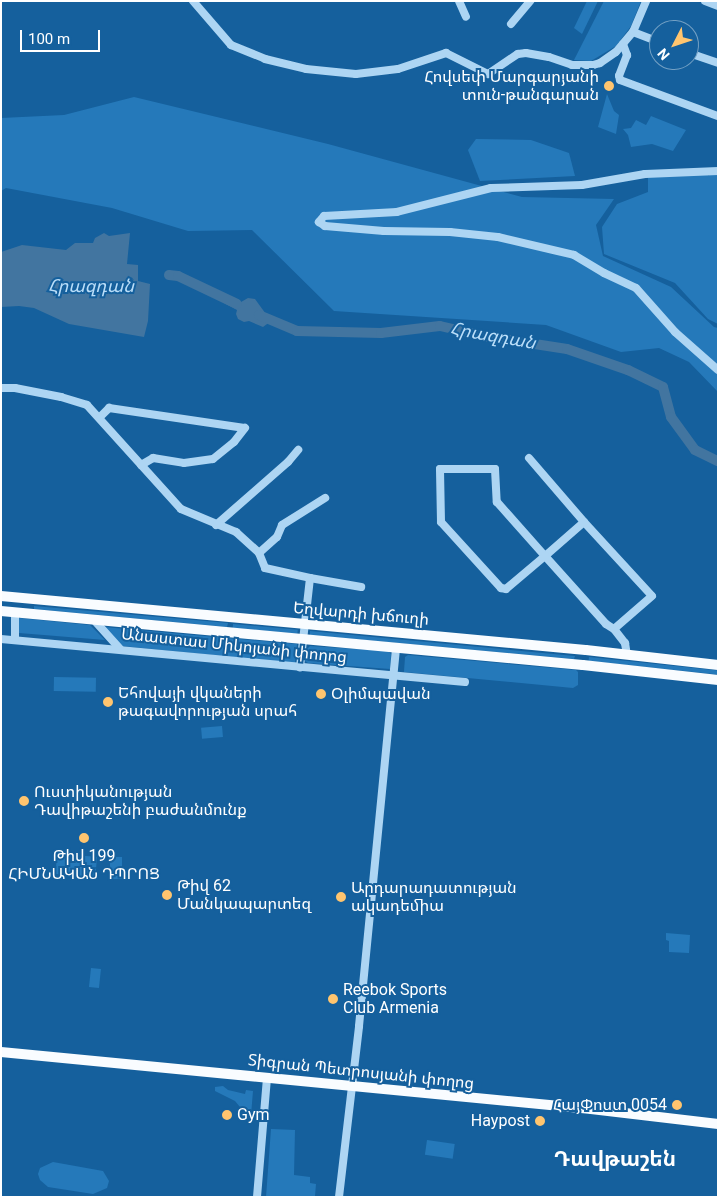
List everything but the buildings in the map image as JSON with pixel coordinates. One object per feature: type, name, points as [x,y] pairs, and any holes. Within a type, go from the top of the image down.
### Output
[{"type":"main road","name":"Եղվարդի խճուղի","points":[[1,596],[586,650],[718,665]]},
{"type":"main road","name":"Եղվարդի խճուղի","points":[[1,611],[583,665],[718,680]]},
{"type":"main road","points":[[583,665],[586,650]]},
{"type":"main road","name":"Տիգրան Պետրոսյանի փողոց","points":[[1,1052],[350,1088],[591,1109],[718,1125]]},
{"type":"main road","name":"Տիգրան Պետրոսյանի փողոց","points":[[1,1057],[266,1079]]},
{"type":"street","points":[[193,1],[227,41],[247,54],[306,69],[356,74],[398,69],[446,54],[488,74],[518,54],[526,52],[549,57],[572,66],[593,66],[608,58],[633,32],[646,1]]},
{"type":"street","points":[[459,1],[466,17]]},
{"type":"street","points":[[512,24],[530,1]]},
{"type":"street","points":[[706,1],[718,6]]},
{"type":"street","points":[[633,32],[649,38]]},
{"type":"street","points":[[623,44],[627,55],[619,76],[620,80],[718,116]]},
{"type":"street","points":[[699,56],[718,64]]},
{"type":"street","points":[[718,171],[645,174],[582,185],[491,188],[397,212],[324,216],[319,222],[325,226],[384,231],[450,232],[498,238],[574,254],[604,274],[636,288],[675,332],[718,370]]},
{"type":"street","points":[[1,388],[15,388],[61,397],[87,405],[100,417],[181,509],[236,532],[258,553],[266,568],[361,587]]},
{"type":"street","points":[[100,417],[109,408],[245,428],[234,442],[212,459],[184,463],[152,458],[141,465]]},
{"type":"street","points":[[216,524],[288,462],[298,450]]},
{"type":"street","points":[[529,458],[584,522],[652,596],[614,630]]},
{"type":"street","points":[[584,522],[545,556],[506,589],[501,588],[441,522],[440,469],[495,469],[497,502],[545,556],[614,630],[625,643],[627,655]]},
{"type":"street","points":[[258,553],[277,537],[282,525],[325,498]]},
{"type":"street","points":[[300,667],[310,578]]},
{"type":"street","points":[[15,612],[15,640]]},
{"type":"street","points":[[94,620],[120,649]]},
{"type":"street","name":"Անաստաս Միկոյանի փողոց","points":[[1,639],[464,682]]},
{"type":"street","points":[[339,1197],[396,648]]},
{"type":"street","points":[[257,1197],[266,1079]]},
{"type":"shaded area","points":[[587,1],[598,1],[582,34],[574,28]]},
{"type":"shaded area","points":[[604,1],[641,1],[631,26],[616,46],[591,61],[574,60]]},
{"type":"shaded area","points":[[607,94],[614,111],[619,115],[616,134],[598,127]]},
{"type":"shaded area","points":[[134,97],[328,144],[522,197],[614,199],[596,225],[603,256],[671,287],[714,327],[718,328],[718,392],[689,362],[659,348],[621,352],[546,325],[334,311],[252,230],[188,231],[112,208],[6,188],[1,191],[1,118],[64,115]]},
{"type":"shaded area","points":[[651,116],[686,130],[673,151],[652,144],[631,147],[628,135],[623,129],[631,128],[636,120],[646,125]]},
{"type":"shaded area","points":[[476,139],[531,140],[569,153],[575,176],[480,181],[468,150]]},
{"type":"shaded area","points":[[708,173],[708,176],[710,173],[718,173],[718,324],[708,319],[675,283],[604,254],[602,227],[617,204],[648,192],[648,175]]},
{"type":"shaded area","points":[[34,606],[228,623],[227,627],[34,609]]},
{"type":"shaded area","points":[[19,618],[90,625],[105,640],[19,633]]},
{"type":"shaded area","points":[[233,624],[298,630],[297,634],[233,628]]},
{"type":"shaded area","points":[[104,627],[297,644],[295,663],[122,646]]},
{"type":"shaded area","points":[[310,631],[575,656],[574,659],[310,635]]},
{"type":"shaded area","points":[[310,646],[388,651],[391,654],[390,669],[308,663],[305,661],[306,650]]},
{"type":"shaded area","points":[[408,655],[576,670],[578,672],[578,685],[573,688],[404,672],[405,657]]},
{"type":"shaded area","points":[[589,657],[718,671],[718,675],[589,661]]},
{"type":"shaded area","points":[[54,677],[96,678],[96,692],[54,691]]},
{"type":"shaded area","points":[[222,726],[223,737],[202,739],[201,728]]},
{"type":"shaded area","points":[[57,854],[97,857],[96,877],[56,874]]},
{"type":"shaded area","points":[[110,857],[122,857],[122,879],[110,879]]},
{"type":"shaded area","points":[[666,933],[690,935],[689,953],[669,952],[669,941],[666,940]]},
{"type":"shaded area","points":[[91,968],[101,969],[99,988],[89,987]]},
{"type":"shaded area","points":[[223,1086],[228,1090],[245,1094],[246,1090],[253,1091],[251,1115],[245,1113],[235,1101],[215,1091],[215,1087]]},
{"type":"shaded area","points":[[271,1129],[295,1130],[294,1175],[310,1177],[310,1183],[316,1184],[315,1196],[321,1197],[266,1197]]},
{"type":"shaded area","points":[[427,1140],[455,1144],[453,1159],[425,1155]]},
{"type":"shaded area","points":[[53,1162],[103,1171],[109,1181],[107,1188],[93,1194],[48,1187],[40,1180],[38,1174],[40,1168]]},
{"type":"water","name":"Հրազդան","points":[[104,233],[109,236],[130,233],[127,264],[138,265],[138,281],[150,284],[148,321],[144,337],[69,324],[34,308],[19,306],[1,307],[1,252],[22,245],[66,250],[75,243],[93,243],[95,238]]},
{"type":"water","points":[[228,295],[241,302],[248,298],[255,299],[271,321],[263,327],[238,319],[237,310],[224,303]]},
{"type":"waterway","name":"Հրազդան","points":[[169,275],[178,276],[237,304]]},
{"type":"waterway","name":"Հրազդան","points":[[259,315],[297,331],[381,333],[440,326],[483,336],[567,349],[628,370],[663,387],[671,417],[695,450],[718,461]]},
{"type":"place","name":"Հովսեփ Մարգարյանի տուն-թանգարան","points":[[609,86]]},
{"type":"place","name":"Օլիմպավան","points":[[321,694]]},
{"type":"place","name":"Եհովայի վկաների թագավորության սրահ","points":[[108,702]]},
{"type":"place","name":"Ուստիկանության Դավիթաշենի բաժանմունք","points":[[24,801]]},
{"type":"place","name":"Թիվ 199 ՀԻՄՆԱԿԱՆ ԴՊՐՈՑ","points":[[84,838]]},
{"type":"place","name":"Թիվ 62 Մանկապարտեզ","points":[[167,895]]},
{"type":"place","name":"Արդարադատության ակադեմիա","points":[[341,897]]},
{"type":"place","name":"Reebok Sports Club Armenia","points":[[333,999]]},
{"type":"place","name":"ՀայՓոստ 0054","points":[[677,1105]]},
{"type":"place","name":"Gym","points":[[227,1115]]},
{"type":"place","name":"Haypost","points":[[540,1121]]},
{"type":"district","name":"Դավթաշեն","points":[[615,1159]]}]
